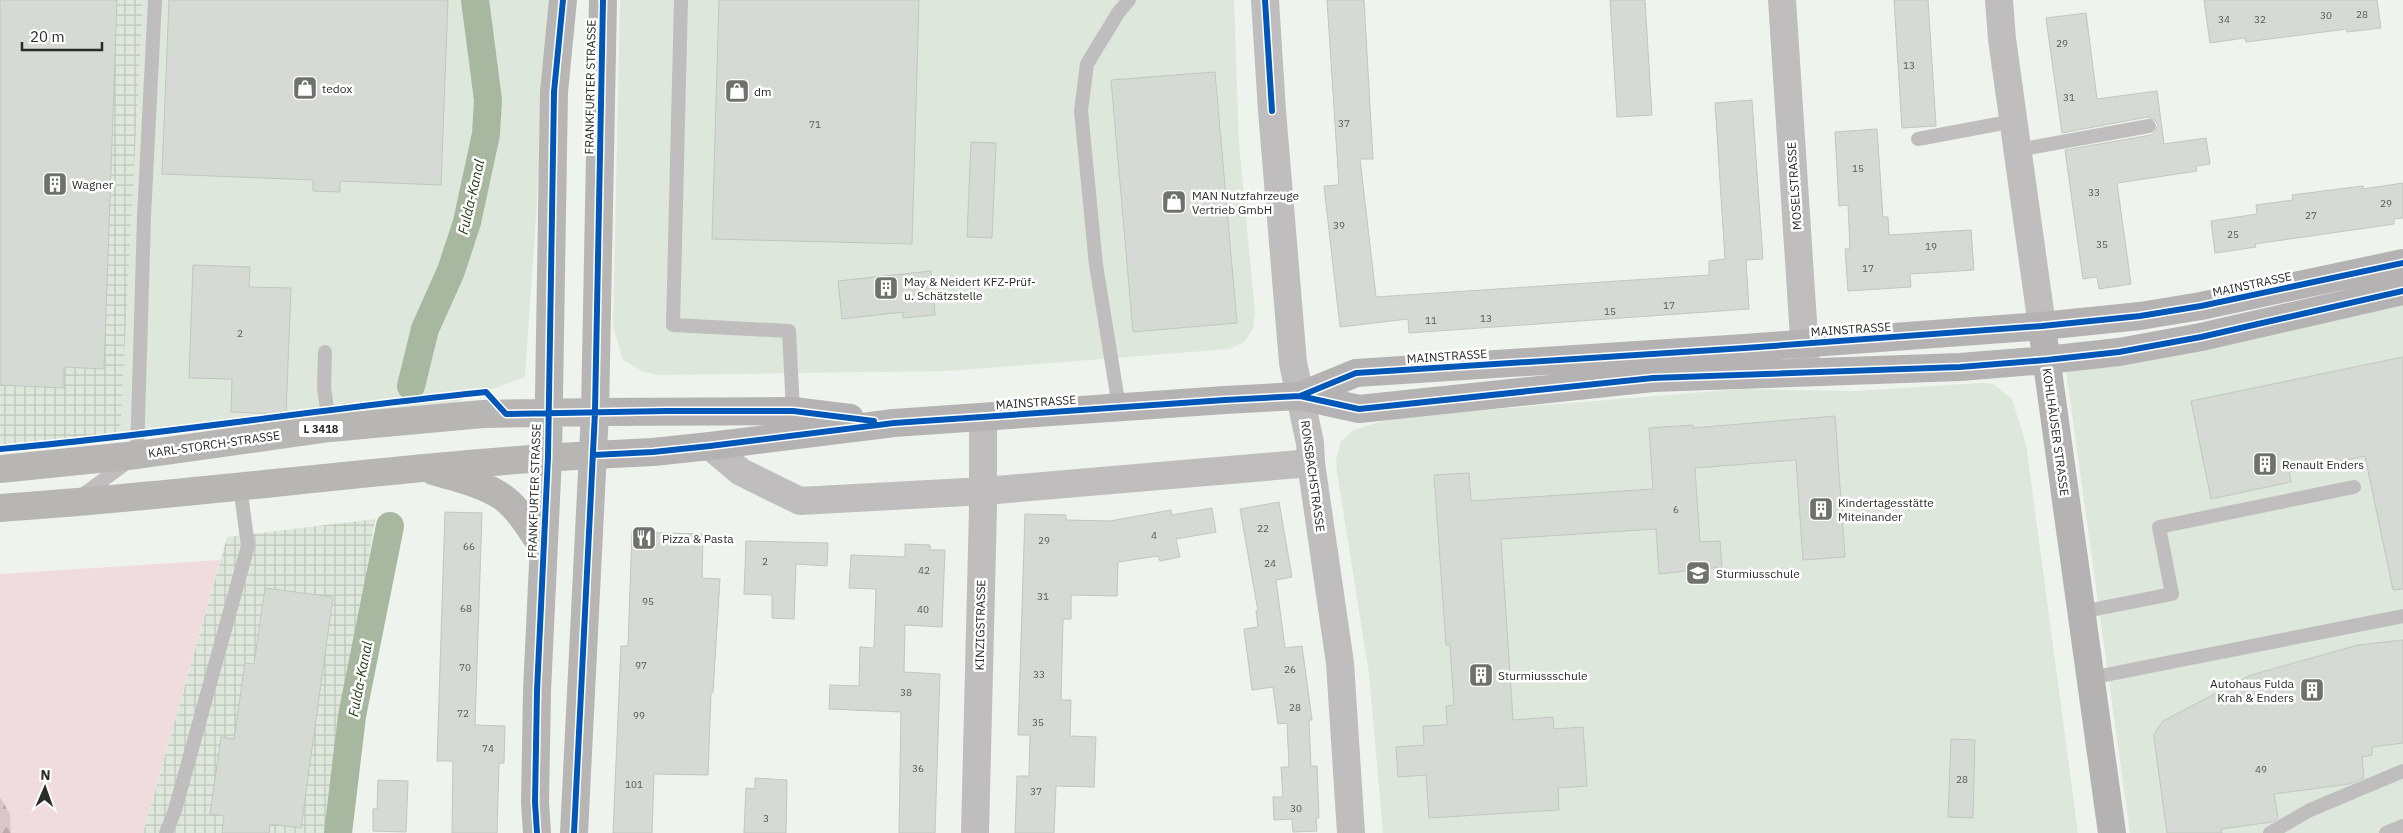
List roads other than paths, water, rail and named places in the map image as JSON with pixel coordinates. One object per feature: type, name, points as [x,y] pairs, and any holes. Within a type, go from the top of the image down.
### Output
[{"type":"main road","name":"FRANKFURTER STRASSE","points":[[537,833],[535,802],[537,700],[548,457],[554,92],[563,0]]},
{"type":"main road","name":"FRANKFURTER STRASSE","points":[[574,833],[595,412],[603,0]]},
{"type":"main road","name":"MAINSTRASSE","points":[[1300,396],[1356,373],[1805,344],[2042,326],[2140,316],[2202,306],[2403,263]]},
{"type":"main road","name":"MAINSTRASSE","points":[[593,455],[710,446],[894,423],[1300,396],[1359,409],[1653,378],[1960,367],[2046,360],[2119,352],[2201,337],[2403,291]]},
{"type":"main road","name":"KOHLHÄUSER STRASSE","points":[[2042,326],[2112,833]]},
{"type":"main road","name":"MAINSTRASSE","points":[[595,412],[793,411],[894,423]]},
{"type":"main road","name":"KARL-STORCH-STRASSE","points":[[0,469],[137,455],[330,428],[483,414],[595,412]]},
{"type":"main road","points":[[0,508],[71,504],[417,467],[593,455]]},
{"type":"main road","points":[[417,467],[476,483],[502,497],[524,521],[543,547]]},
{"type":"street","name":"RONSBACHSTRASSE","points":[[1265,0],[1293,363],[1310,444],[1311,463],[1340,663],[1351,833]]},
{"type":"street","name":"MOSELSTRASSE","points":[[1782,0],[1806,372]]},
{"type":"street","name":"KOHLHÄUSER STRASSE","points":[[1999,0],[2002,39],[2042,326]]},
{"type":"street","name":"KINZIGSTRASSE","points":[[975,833],[984,491],[982,417]]},
{"type":"street","points":[[710,446],[742,472],[800,501],[1041,487],[1311,463]]},
{"type":"lane","points":[[71,504],[137,455],[144,217],[155,0]]},
{"type":"lane","points":[[681,0],[673,325],[789,330],[793,411]]},
{"type":"lane","points":[[1119,408],[1096,265],[1081,111],[1087,64],[1118,13],[1129,0]]},
{"type":"lane","points":[[1918,139],[2014,121]]},
{"type":"lane","points":[[2019,161],[2149,126]]},
{"type":"lane","points":[[325,352],[324,388],[330,428]]},
{"type":"lane","points":[[166,833],[175,810],[248,546],[240,486]]},
{"type":"lane","points":[[2081,612],[2172,594],[2160,527],[2354,487]]},
{"type":"lane","points":[[2090,678],[2403,616]]},
{"type":"lane","points":[[2270,833],[2310,810],[2403,771]]},
{"type":"lane","points":[[2386,833],[2403,826]]},
{"type":"waterway","name":"Fulda-Kanal","points":[[411,386],[425,329],[451,271],[467,222],[486,134],[488,100],[475,0]]},
{"type":"waterway","name":"Fulda-Kanal","points":[[338,833],[352,716],[390,526]]},
{"type":"place","name":"tedox","points":[[305,88]]},
{"type":"place","name":"dm","points":[[737,91]]},
{"type":"place","name":"Wagner","points":[[55,184]]},
{"type":"place","name":"MAN Nutzfahrzeuge Vertrieb GmbH","points":[[1174,202]]},
{"type":"place","name":"May & Neidert KFZ-Prüf- u. Schätzstelle","points":[[886,288]]},
{"type":"place","name":"Renault Enders","points":[[2265,464]]},
{"type":"place","name":"Kindertagesstätte Miteinander","points":[[1821,509]]},
{"type":"place","name":"Pizza & Pasta","points":[[644,538]]},
{"type":"place","name":"Sturmiusschule","points":[[1698,573]]},
{"type":"place","name":"Sturmiussschule","points":[[1481,675]]},
{"type":"place","name":"Autohaus Fulda Krah & Enders","points":[[2312,690]]}]
